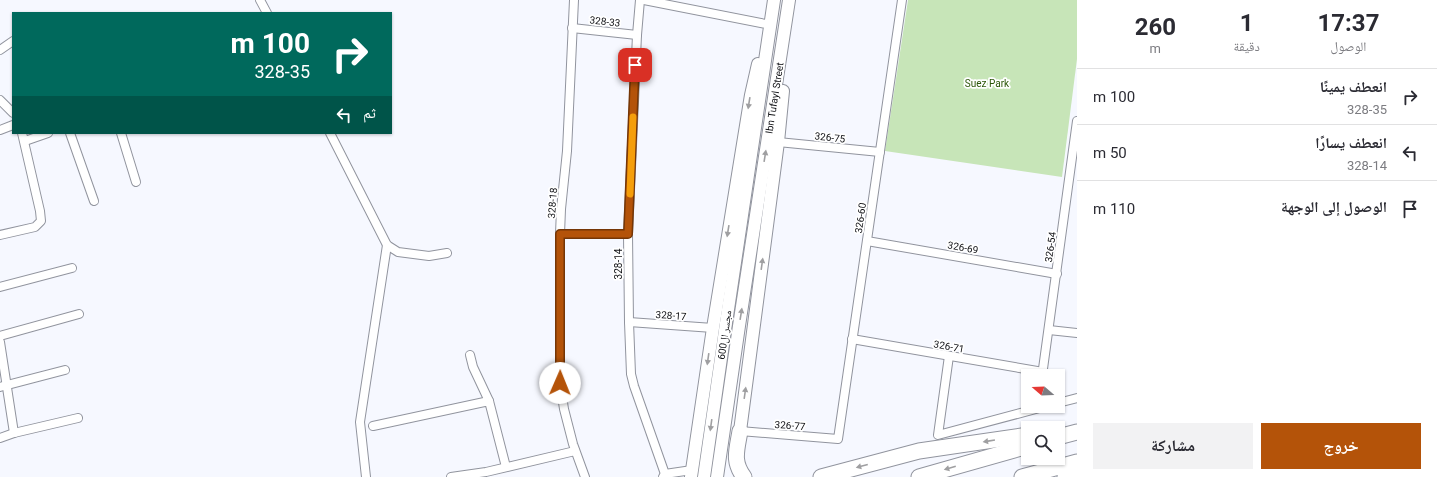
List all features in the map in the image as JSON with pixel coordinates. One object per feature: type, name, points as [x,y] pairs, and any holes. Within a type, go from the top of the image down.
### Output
[{"type":"highway","points":[[1065,429],[1077,427]]},
{"type":"highway","points":[[740,431],[736,458],[737,465],[744,477]]},
{"type":"highway","points":[[1065,435],[1077,432]]},
{"type":"highway","points":[[821,477],[919,451],[1021,436]]},
{"type":"highway","points":[[919,477],[1021,448]]},
{"type":"highway","points":[[1022,477],[1077,462]]},
{"type":"highway","points":[[1064,477],[1077,472]]},
{"type":"street","points":[[260,0],[266,12]]},
{"type":"street","name":"328-18","points":[[574,0],[567,151],[560,234],[560,383],[564,409],[585,477]]},
{"type":"street","name":"328-14","points":[[640,0],[637,34],[628,234],[631,374],[664,475]]},
{"type":"street","points":[[644,0],[771,25],[750,95],[713,328],[692,474],[664,475]]},
{"type":"street","name":"Ibn Tufayl Street","points":[[745,193],[774,0]]},
{"type":"street","name":"Ibn Tufayl Street","points":[[759,195],[789,0]]},
{"type":"street","name":"326-60","points":[[838,439],[902,0]]},
{"type":"street","points":[[740,431],[778,142],[786,60],[786,25]]},
{"type":"street","name":"328-33","points":[[572,28],[637,34]]},
{"type":"street","points":[[0,50],[12,42]]},
{"type":"street","points":[[0,100],[12,109]]},
{"type":"street","name":"326-54","points":[[1043,369],[1073,182],[1077,121]]},
{"type":"street","points":[[0,130],[12,125]]},
{"type":"street","points":[[0,235],[35,227],[41,221],[23,137],[42,134]]},
{"type":"street","points":[[70,134],[94,201]]},
{"type":"street","points":[[121,134],[136,182]]},
{"type":"street","points":[[331,134],[387,245],[398,252],[429,256],[447,253]]},
{"type":"street","name":"326-75","points":[[778,142],[880,152]]},
{"type":"street","name":"مجسر ال600","points":[[704,477],[745,193]]},
{"type":"street","name":"مجسر ال600","points":[[717,477],[759,195]]},
{"type":"street","points":[[560,234],[628,234]]},
{"type":"street","name":"326-69","points":[[867,241],[1057,274]]},
{"type":"street","points":[[366,477],[360,422],[387,245]]},
{"type":"street","points":[[0,287],[72,268]]},
{"type":"street","points":[[0,336],[79,314]]},
{"type":"street","name":"328-17","points":[[629,322],[713,328]]},
{"type":"street","points":[[1049,330],[1077,333]]},
{"type":"street","name":"326-71","points":[[852,339],[1021,370]]},
{"type":"street","points":[[0,342],[3,386],[14,433]]},
{"type":"street","points":[[470,355],[473,367],[489,401],[506,467]]},
{"type":"street","points":[[949,356],[938,435],[1021,412]]},
{"type":"street","points":[[3,386],[65,370]]},
{"type":"street","points":[[1065,401],[1077,398]]},
{"type":"street","points":[[373,426],[489,401]]},
{"type":"street","points":[[0,438],[14,433],[78,418]]},
{"type":"street","name":"326-77","points":[[740,431],[838,439]]},
{"type":"street","points":[[451,477],[486,474],[506,467],[576,451]]},
{"type":"green space","name":"Suez Park","points":[[908,0],[1077,0],[1077,59],[1062,177],[885,151]]},
{"type":"slow traffic","points":[[630,194],[633,117]]},
{"type":"route","points":[[560,383],[560,234],[628,234],[635,65]]}]
